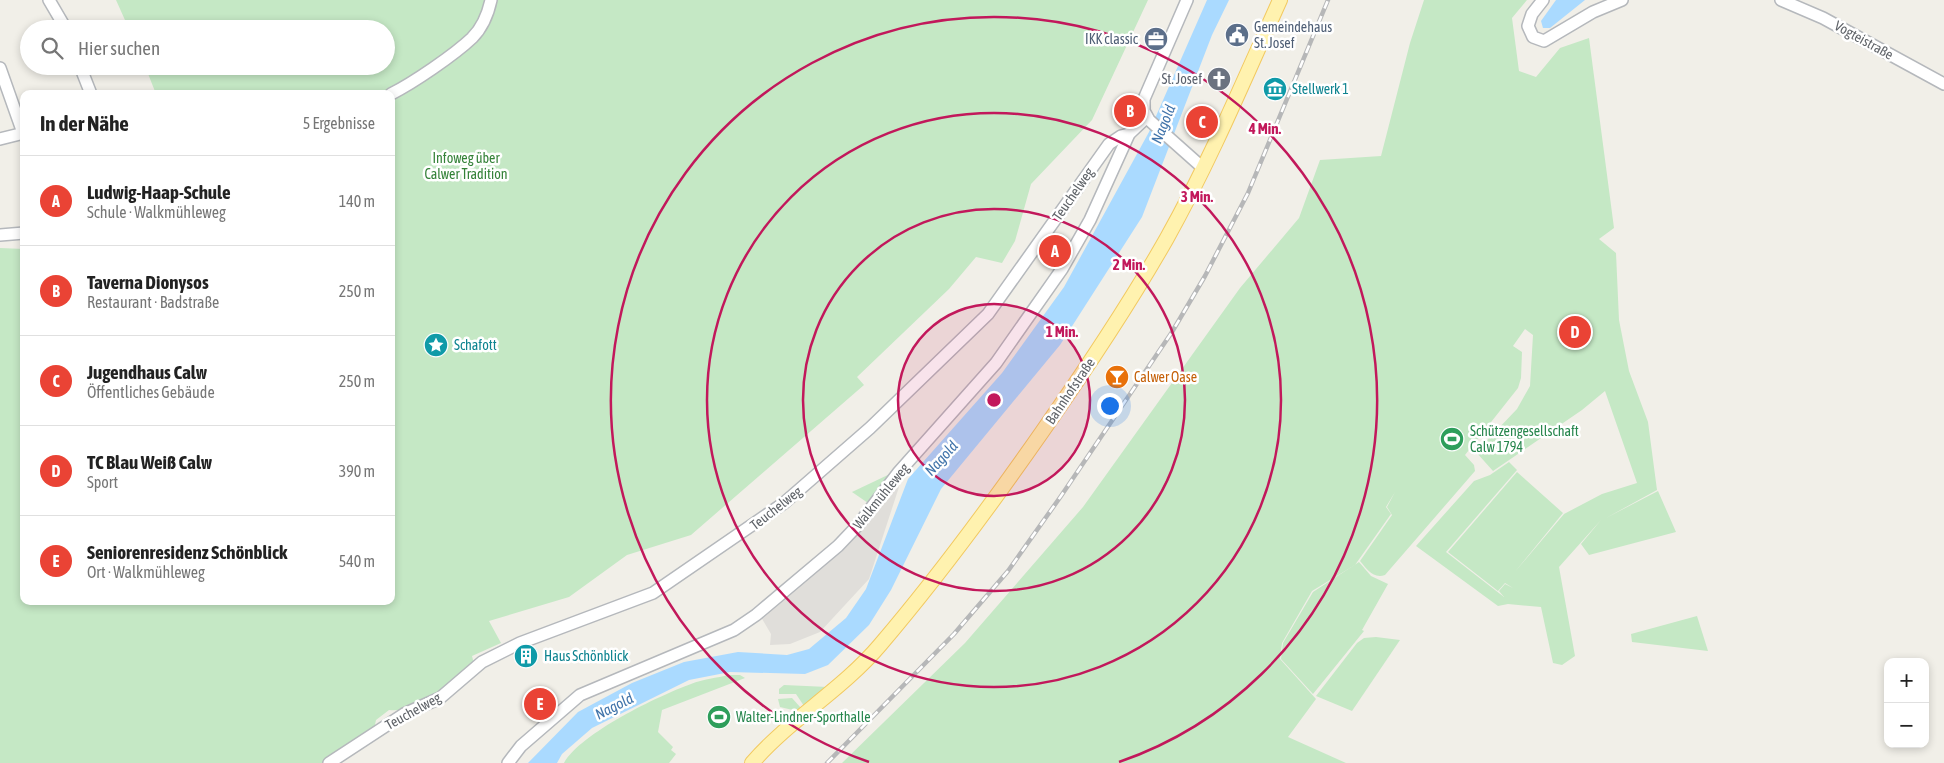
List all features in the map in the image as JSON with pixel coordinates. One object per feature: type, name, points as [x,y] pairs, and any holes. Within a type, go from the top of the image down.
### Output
[{"type":"main road","name":"Bahnhofstraße","points":[[752,763],[783,732],[832,692],[879,647],[998,495],[1125,309],[1167,238],[1203,168],[1280,0]]},
{"type":"street","points":[[395,92],[472,38],[487,15],[491,0]]},
{"type":"street","points":[[1187,0],[1144,99],[1148,119],[1203,168]]},
{"type":"street","points":[[1543,0],[1532,14],[1528,26],[1533,37],[1544,41],[1593,12],[1622,0]]},
{"type":"street","name":"Vogteistraße","points":[[1781,0],[1823,18],[1944,84]]},
{"type":"street","points":[[52,1],[62,20]]},
{"type":"street","points":[[0,68],[20,125]]},
{"type":"street","points":[[84,75],[89,90]]},
{"type":"street","name":"Walkmühleweg","points":[[508,763],[521,746],[580,696],[734,630],[756,615],[838,546],[858,525],[898,473],[996,363],[1029,320],[1062,269],[1090,220],[1129,134],[1148,119]]},
{"type":"street","points":[[0,139],[20,134]]},
{"type":"street","name":"Teuchelweg","points":[[329,763],[404,714],[440,698],[482,662],[520,643],[653,592],[784,504],[870,428],[988,314],[1109,144],[1121,136],[1129,134]]},
{"type":"street","points":[[0,235],[20,233]]},
{"type":"shaded area","points":[[893,484],[899,487],[869,579],[820,632],[790,644],[770,645],[771,634],[761,617]]},
{"type":"green space","name":"Infoweg über Calwer Tradition","points":[[116,0],[1148,0],[1092,120],[1031,184],[1015,241],[1002,263],[976,257],[949,289],[857,377],[864,385],[691,535],[627,555],[569,597],[489,621],[501,643],[472,656],[474,664],[445,688],[423,702],[401,710],[389,710],[376,720],[372,739],[337,763],[0,763],[0,248],[20,249],[20,605],[395,605],[395,90],[154,90],[149,75],[395,75],[395,20],[125,20]]},
{"type":"green space","points":[[1424,0],[1527,0],[1512,18],[1519,71],[1536,77],[1560,48],[1589,38],[1614,228],[1599,239],[1616,253],[1619,320],[1629,371],[1648,422],[1657,490],[1606,518],[1658,491],[1676,532],[1589,555],[1581,544],[1601,520],[1559,567],[1575,656],[1562,665],[1553,663],[1541,607],[1508,604],[1498,606],[1416,546],[1474,481],[1490,475],[1509,462],[1517,470],[1446,552],[1504,597],[1499,591],[1505,584],[1513,588],[1505,583],[1498,591],[1448,552],[1517,472],[1563,513],[1514,573],[1564,514],[1602,494],[1637,483],[1605,391],[1582,410],[1493,471],[1476,452],[1517,409],[1530,386],[1533,335],[1525,329],[1513,346],[1522,352],[1521,378],[1518,388],[1465,455],[1474,465],[1475,471],[1385,575],[1377,576],[1360,561],[1392,515],[1387,507],[1395,492],[1386,507],[1391,514],[1355,565],[1312,591],[1282,643],[1280,659],[1316,699],[1288,737],[1346,763],[842,763],[965,643],[1083,507],[1240,288],[1299,218],[1320,160],[1381,156],[1410,43]]},
{"type":"green space","points":[[892,473],[868,503],[852,492]]},
{"type":"green space","points":[[1359,562],[1371,576],[1388,584],[1362,630],[1364,631],[1313,694],[1281,659],[1283,643],[1313,592]]},
{"type":"green space","points":[[1697,616],[1708,651],[1632,642],[1631,634]]},
{"type":"green space","points":[[1376,637],[1400,640],[1352,711],[1316,696],[1357,643],[1364,638]]},
{"type":"green space","points":[[729,675],[740,675],[745,678],[662,710],[658,732],[673,747],[671,750],[676,754],[669,763],[564,763],[573,751],[586,740],[641,706],[696,682]]},
{"type":"green space","points":[[784,685],[828,687],[804,706],[796,694],[779,694],[779,689]]},
{"type":"green space","points":[[792,698],[801,708],[797,711],[780,707],[778,699]]},
{"type":"water","name":"Nagold","points":[[1207,0],[1229,0],[1212,35],[1142,217],[1060,345],[941,489],[891,590],[869,625],[828,665],[805,674],[730,672],[689,680],[592,728],[562,754],[557,763],[528,763],[578,712],[632,683],[684,662],[738,652],[787,655],[809,649],[846,618],[866,589],[908,479],[1002,373],[1064,287],[1149,132]]},
{"type":"water","points":[[1556,0],[1585,0],[1550,28],[1543,28],[1541,21]]},
{"type":"railway","points":[[827,763],[954,634],[1008,571],[1172,332],[1205,276],[1248,193],[1328,0]]},
{"type":"place","name":"Gemeindehaus St. Josef","points":[[1237,35]]},
{"type":"place","name":"IKK classic","points":[[1156,39]]},
{"type":"place","name":"St. Josef","points":[[1219,79]]},
{"type":"place","name":"Stellwerk 1","points":[[1275,89]]},
{"type":"place","name":"Taverna Dionysos","points":[[1130,111]]},
{"type":"place","name":"Jugendhaus Calw","points":[[1202,122]]},
{"type":"place","name":"Ludwig-Haap-Schule","points":[[1055,251]]},
{"type":"place","name":"TC Blau Weiß Calw","points":[[1575,332]]},
{"type":"place","name":"Schafott","points":[[436,345]]},
{"type":"place","name":"Calwer Oase","points":[[1117,377]]},
{"type":"place","name":"Schützengesellschaft Calw 1794","points":[[1452,439]]},
{"type":"place","name":"Haus Schönblick","points":[[526,656]]},
{"type":"place","name":"Seniorenresidenz Schönblick","points":[[540,704]]},
{"type":"place","name":"Walter-Lindner-Sporthalle","points":[[719,717]]}]
